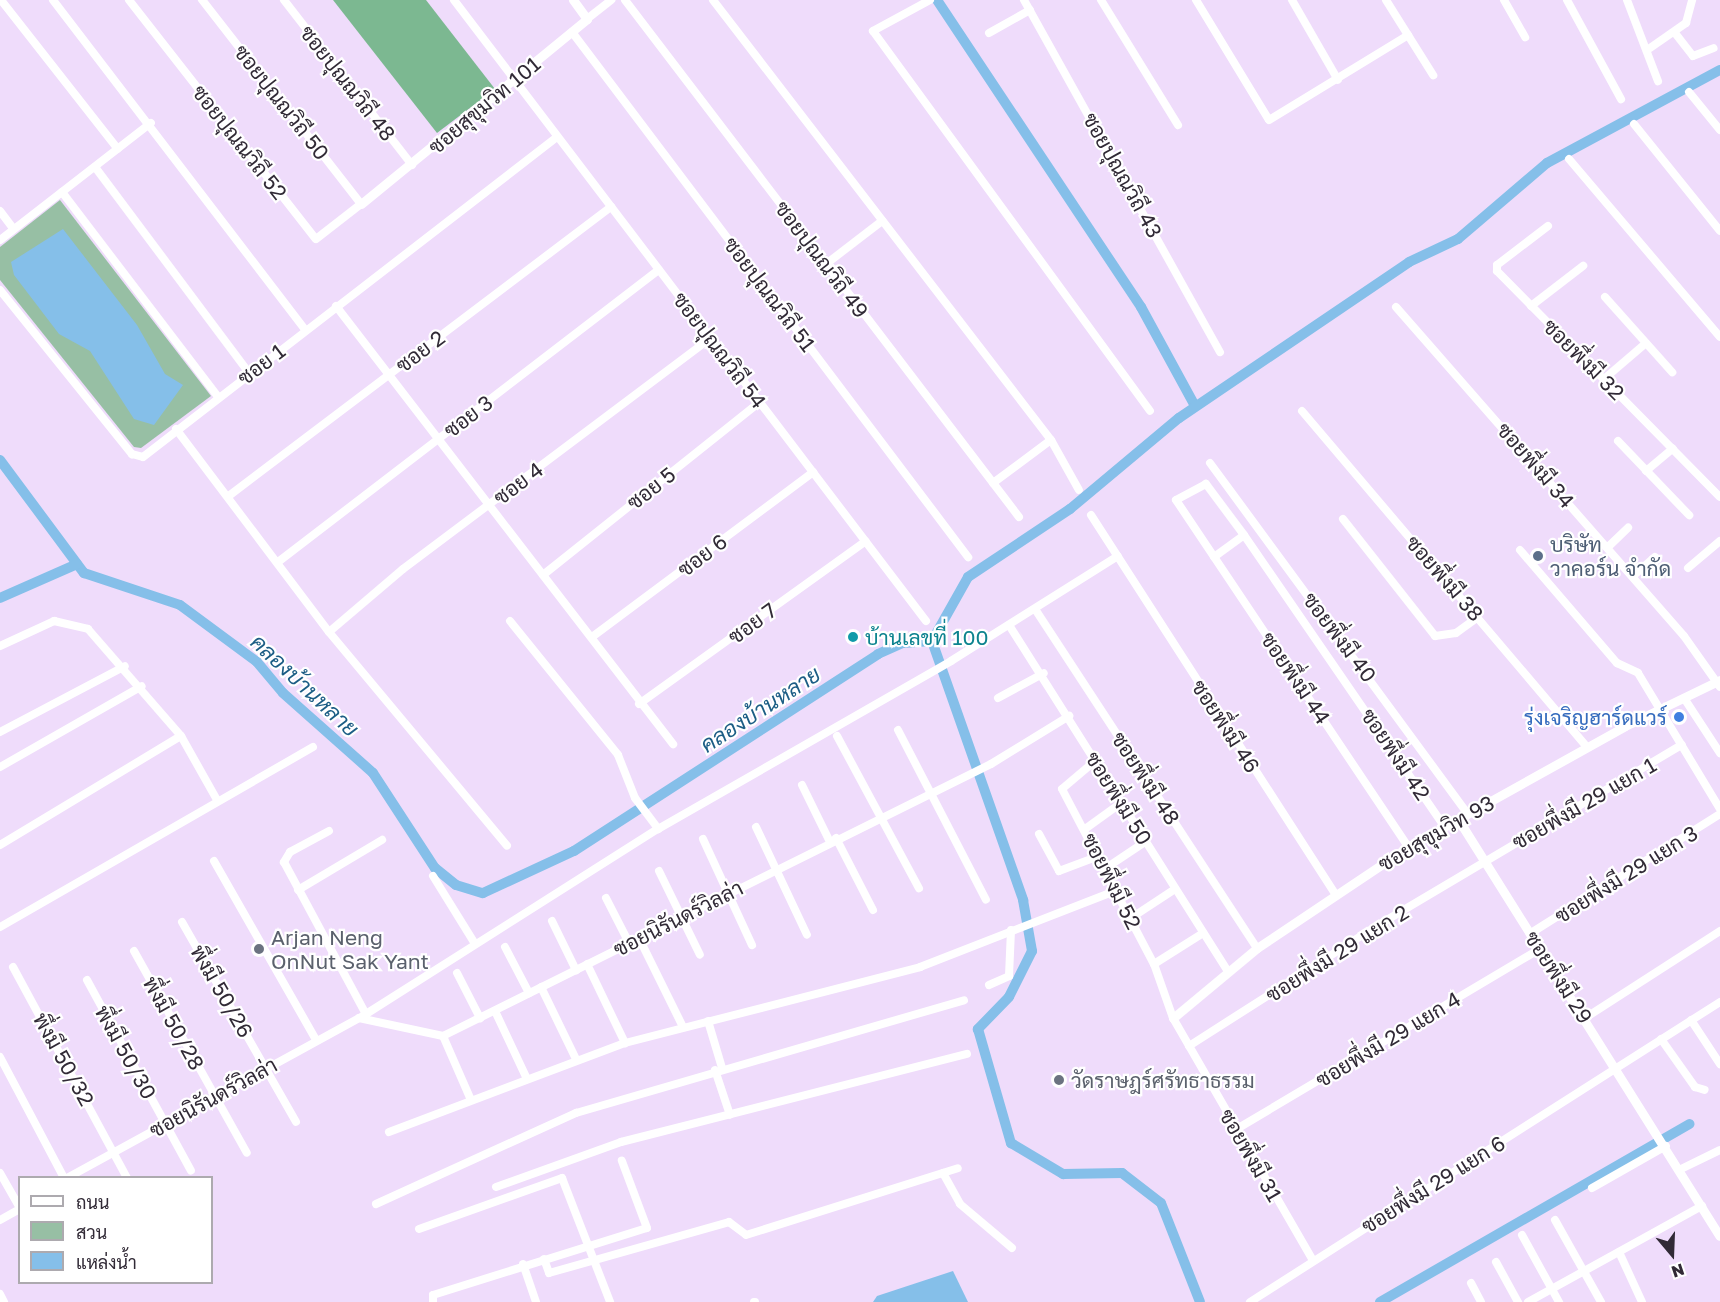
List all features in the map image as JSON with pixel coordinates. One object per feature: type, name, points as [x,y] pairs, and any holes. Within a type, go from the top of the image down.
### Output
[{"type":"street","points":[[1,0],[118,149]]},
{"type":"street","points":[[53,0],[151,123],[306,330]]},
{"type":"street","name":"ซอยปุณณวิถี 52","points":[[129,0],[316,239],[361,204]]},
{"type":"street","name":"ซอยปุณณวิถี 50","points":[[202,0],[361,204]]},
{"type":"street","name":"ซอยปุณณวิถี 48","points":[[284,0],[412,165]]},
{"type":"street","name":"ซอยปุณณวิถี 54","points":[[454,0],[926,621]]},
{"type":"street","points":[[573,0],[587,19],[611,0]]},
{"type":"street","name":"ซอยปุณณวิถี 49","points":[[625,0],[1019,517]]},
{"type":"street","points":[[712,0],[1051,440],[1079,490]]},
{"type":"street","name":"ซอยปุณณวิถี 43","points":[[1024,0],[1220,352]]},
{"type":"street","points":[[1101,0],[1178,125]]},
{"type":"street","points":[[1196,0],[1269,120],[1338,80],[1408,35]]},
{"type":"street","points":[[1292,0],[1338,80]]},
{"type":"street","points":[[1386,0],[1432,75]]},
{"type":"street","points":[[1504,0],[1525,38]]},
{"type":"street","points":[[1567,0],[1621,99]]},
{"type":"street","points":[[1627,0],[1650,48],[1658,81]]},
{"type":"street","points":[[1650,48],[1675,33],[1686,22],[1692,0]]},
{"type":"street","points":[[927,2],[873,31],[1150,411]]},
{"type":"street","points":[[990,33],[1030,10]]},
{"type":"street","name":"ซอยสุขุมวิท 101","points":[[361,204],[412,165],[587,19]]},
{"type":"street","name":"ซอยปุณณวิถี 51","points":[[572,32],[968,557]]},
{"type":"street","points":[[1675,33],[1693,56],[1714,48]]},
{"type":"street","points":[[1689,92],[1720,130]]},
{"type":"street","points":[[0,240],[151,123]]},
{"type":"street","points":[[1634,124],[1720,231]]},
{"type":"street","name":"ซอย 1","points":[[0,290],[132,454],[150,453],[176,429],[557,137]]},
{"type":"street","points":[[1569,159],[1720,337]]},
{"type":"street","points":[[94,166],[249,373]]},
{"type":"street","points":[[62,192],[218,397]]},
{"type":"street","name":"ซอย 2","points":[[230,495],[611,207]]},
{"type":"street","points":[[0,211],[13,228]]},
{"type":"street","points":[[826,264],[882,221]]},
{"type":"street","name":"ซอยพึ่งมี 32","points":[[1548,226],[1496,269],[1720,497]]},
{"type":"street","points":[[1531,306],[1582,266]]},
{"type":"street","name":"ซอย 3","points":[[278,562],[659,270]]},
{"type":"street","points":[[1605,297],[1672,372]]},
{"type":"street","points":[[336,306],[436,440],[592,637],[639,704],[673,744]]},
{"type":"street","name":"ซอยพึ่งมี 34","points":[[1396,307],[1633,576],[1719,683]]},
{"type":"street","name":"ซอย 4","points":[[329,632],[488,506],[711,339]]},
{"type":"street","points":[[1604,379],[1646,343]]},
{"type":"street","name":"ซอย 5","points":[[543,575],[760,402]]},
{"type":"street","name":"ซอยพึ่งมี 38","points":[[1302,411],[1587,747]]},
{"type":"street","points":[[176,429],[230,495],[329,632],[507,846]]},
{"type":"street","points":[[993,483],[1051,440]]},
{"type":"street","points":[[1618,441],[1689,515]]},
{"type":"street","points":[[1646,471],[1673,448]]},
{"type":"street","name":"ซอยพึ่งมี 40","points":[[1210,463],[1467,813]]},
{"type":"street","name":"ซอย 6","points":[[592,637],[813,472]]},
{"type":"street","name":"ซอยพึ่งมี 42","points":[[1180,512],[1176,500],[1204,483],[1244,535],[1445,827]]},
{"type":"street","name":"ซอยพึ่งมี 44","points":[[1180,512],[1214,557],[1408,847]]},
{"type":"street","name":"ซอยพึ่งมี 46","points":[[1091,515],[1335,894]]},
{"type":"street","points":[[1343,519],[1435,636],[1456,633],[1477,618]]},
{"type":"street","points":[[1608,547],[1628,528]]},
{"type":"street","points":[[1214,557],[1244,535]]},
{"type":"street","name":"ซอย 7","points":[[639,704],[866,541]]},
{"type":"street","points":[[1688,568],[1720,541]]},
{"type":"street","points":[[1520,550],[1617,663],[1638,673],[1662,708],[1720,809]]},
{"type":"street","name":"ซอยนิรันดร์วิลล่า","points":[[70,1176],[213,1095],[266,1069],[362,1016],[474,942],[658,829],[951,661],[1118,556]]},
{"type":"street","points":[[1633,576],[1655,556]]},
{"type":"street","name":"ซอยพึ่งมี 48","points":[[1035,609],[1257,948]]},
{"type":"street","points":[[0,646],[68,620],[88,630],[125,666],[181,736],[217,800]]},
{"type":"street","points":[[510,621],[618,755],[634,798],[646,817],[658,829]]},
{"type":"street","name":"ซอยพึ่งมี 50","points":[[1009,625],[1044,673],[1095,761],[1228,972]]},
{"type":"street","points":[[0,732],[125,666]]},
{"type":"street","points":[[998,698],[1044,673]]},
{"type":"street","name":"ซอยสุขุมวิท 93","points":[[1173,1018],[1257,948],[1408,847],[1587,747],[1662,708],[1719,683]]},
{"type":"street","points":[[0,767],[142,686]]},
{"type":"street","points":[[1684,698],[1720,753]]},
{"type":"street","name":"ซอยนิรันดร์วิลล่า","points":[[442,1036],[965,774],[991,764],[1070,716]]},
{"type":"street","points":[[898,730],[932,791],[986,900]]},
{"type":"street","points":[[0,845],[181,736]]},
{"type":"street","points":[[837,736],[919,888]]},
{"type":"street","name":"ซอยพึ่งมี 29 แยก 1","points":[[1485,861],[1682,745]]},
{"type":"street","points":[[0,927],[217,800],[313,747]]},
{"type":"street","name":"ซอยพึ่งมี 52","points":[[1095,761],[1061,785],[1154,964],[1173,1018]]},
{"type":"street","points":[[802,785],[873,910]]},
{"type":"street","points":[[1085,829],[1121,803]]},
{"type":"street","name":"ซอยพึ่งมี 29 แยก 3","points":[[1531,933],[1720,814]]},
{"type":"street","name":"ซอยพึ่งมี 29","points":[[1458,819],[1664,1142],[1719,1233]]},
{"type":"street","points":[[756,827],[807,935]]},
{"type":"street","points":[[329,831],[284,856],[298,890],[362,1016],[442,1036],[471,1100]]},
{"type":"street","points":[[1039,834],[1059,871],[1099,856]]},
{"type":"street","points":[[703,839],[752,945]]},
{"type":"street","points":[[298,890],[382,840]]},
{"type":"street","points":[[1106,868],[1146,842]]},
{"type":"street","points":[[214,861],[316,1040]]},
{"type":"street","name":"ซอยพึ่งมี 29 แยก 2","points":[[1189,1046],[1485,861]]},
{"type":"street","points":[[659,871],[700,955]]},
{"type":"street","points":[[433,876],[474,942]]},
{"type":"street","points":[[1131,918],[1176,889]]},
{"type":"street","points":[[390,1132],[526,1077],[625,1043],[920,967],[1035,919],[1117,890]]},
{"type":"street","points":[[606,898],[629,943]]},
{"type":"street","points":[[552,921],[576,970]]},
{"type":"street","name":"พึ่งมี 50/26","points":[[182,922],[296,1122]]},
{"type":"street","points":[[989,985],[1009,976],[1011,930]]},
{"type":"street","points":[[1585,1018],[1720,931]]},
{"type":"street","points":[[1154,964],[1203,933]]},
{"type":"street","points":[[639,938],[682,1027]]},
{"type":"street","points":[[505,948],[529,993]]},
{"type":"street","name":"ซอยพึ่งมี 29 แยก 4","points":[[1235,1130],[1541,948]]},
{"type":"street","name":"พึ่งมี 50/28","points":[[134,951],[247,1153]]},
{"type":"street","points":[[587,964],[625,1043]]},
{"type":"street","name":"พึ่งมี 50/32","points":[[13,967],[126,1176]]},
{"type":"street","points":[[457,973],[480,1018]]},
{"type":"street","name":"พึ่งมี 50/30","points":[[87,980],[191,1171]]},
{"type":"street","points":[[541,987],[576,1059]]},
{"type":"street","points":[[376,1204],[477,1154],[576,1113],[718,1069],[964,1000]]},
{"type":"street","name":"ซอยพึ่งมี 29 แยก 6","points":[[1250,1302],[1720,1002]]},
{"type":"street","points":[[495,1011],[526,1077]]},
{"type":"street","name":"ซอยพึ่งมี 31","points":[[1173,1018],[1235,1130],[1313,1260]]},
{"type":"street","points":[[1691,1020],[1720,1064]]},
{"type":"street","points":[[708,1021],[730,1115]]},
{"type":"street","points":[[1661,1040],[1695,1087],[1705,1090]]},
{"type":"street","points":[[496,1187],[621,1142],[967,1054]]},
{"type":"street","points":[[0,1058],[65,1176]]},
{"type":"street","points":[[1592,1188],[1664,1142]]},
{"type":"street","points":[[1681,1169],[1720,1150]]},
{"type":"street","points":[[433,1302],[433,1295],[523,1264],[647,1228],[622,1161]]},
{"type":"street","points":[[544,1259],[549,1273],[729,1222],[746,1235],[958,1168]]},
{"type":"street","points":[[0,1173],[18,1205]]},
{"type":"street","points":[[943,1173],[960,1204],[1012,1248]]},
{"type":"street","points":[[419,1229],[562,1178],[597,1258],[610,1302]]},
{"type":"street","points":[[1528,1302],[1702,1206]]},
{"type":"street","points":[[0,1220],[18,1210]]},
{"type":"street","points":[[1555,1220],[1601,1302]]},
{"type":"street","points":[[1522,1235],[1559,1302]]},
{"type":"street","points":[[1620,1252],[1642,1302]]},
{"type":"street","points":[[1496,1263],[1518,1302]]},
{"type":"street","points":[[523,1264],[536,1302]]},
{"type":"street","points":[[1471,1283],[1481,1302]]},
{"type":"street","points":[[0,1294],[4,1302]]},
{"type":"green space","points":[[333,0],[426,0],[495,89],[437,133]]},
{"type":"green space","points":[[60,200],[211,396],[141,448],[134,447],[0,280],[0,247]]},
{"type":"water","points":[[63,229],[137,325],[165,374],[183,385],[154,425],[134,419],[90,351],[59,334],[14,275],[11,262]]},
{"type":"water","points":[[953,1271],[968,1302],[873,1302],[877,1296]]},
{"type":"waterway","points":[[937,0],[1141,307],[1195,406]]},
{"type":"waterway","points":[[932,641],[968,577],[1070,509],[1179,418],[1409,262],[1458,239],[1547,163],[1720,70]]},
{"type":"waterway","name":"คลองบ้านหลาย","points":[[0,460],[84,573],[180,605],[257,662],[283,693],[373,773],[435,868],[456,885],[483,893],[574,851],[878,654],[903,643],[932,641],[1023,900],[1032,951],[1009,997],[978,1029],[1011,1143],[1063,1174],[1122,1173],[1161,1203],[1200,1302]]},
{"type":"waterway","points":[[0,598],[77,564]]},
{"type":"waterway","points":[[1380,1302],[1690,1124]]},
{"type":"place","name":"บริษัท วาคอร์น จำกัด","points":[[1538,556]]},
{"type":"place","name":"บ้านเลขที่ 100","points":[[853,637]]},
{"type":"place","name":"รุ่งเจริญฮาร์ดแวร์","points":[[1679,717]]},
{"type":"place","name":"Arjan Neng OnNut Sak Yant","points":[[259,949]]},
{"type":"place","name":"วัดราษฎร์ศรัทธาธรรม","points":[[1059,1080]]}]
